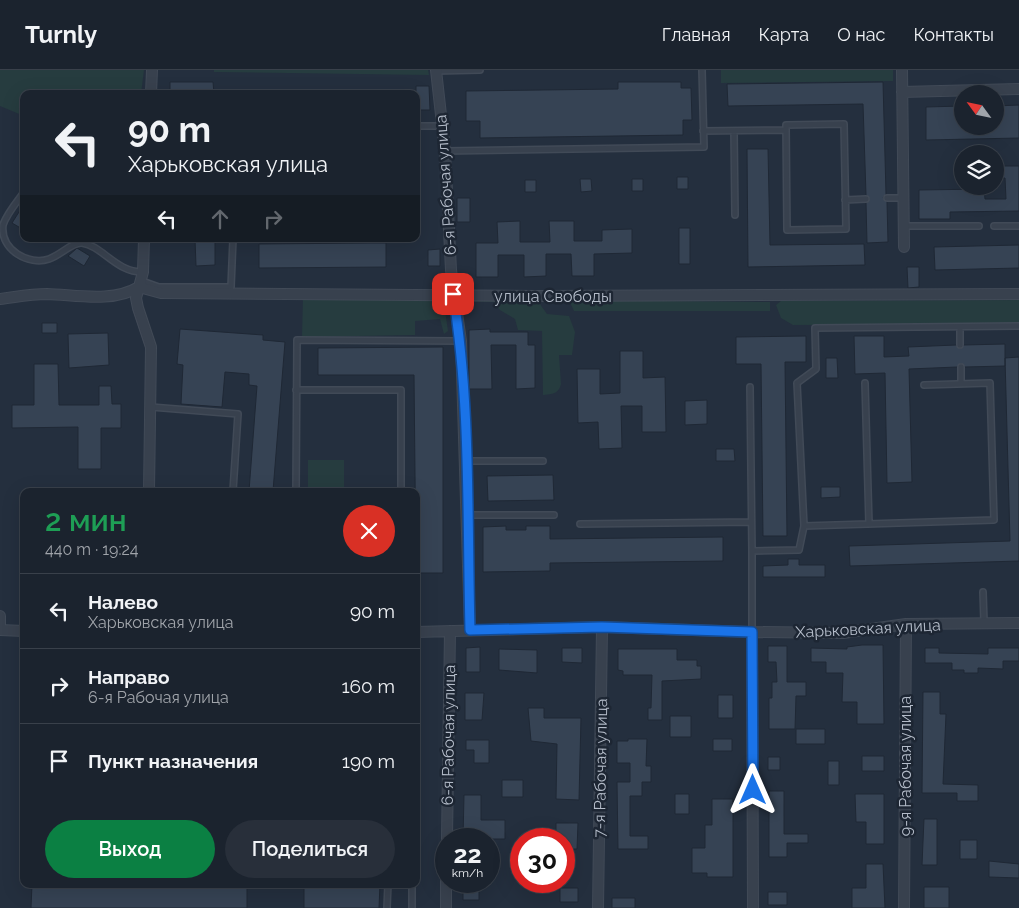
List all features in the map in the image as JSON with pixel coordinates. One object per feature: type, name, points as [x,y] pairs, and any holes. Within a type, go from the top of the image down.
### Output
[{"type":"street","points":[[151,90],[152,70]]},
{"type":"street","points":[[902,70],[904,246]]},
{"type":"street","name":"6-я Рабочая улица","points":[[436,71],[445,152],[453,294],[461,341],[470,630]]},
{"type":"street","points":[[902,92],[1019,89]]},
{"type":"street","points":[[144,242],[142,280],[136,298],[151,347],[149,488]]},
{"type":"street","points":[[0,299],[48,294],[70,297],[122,295],[142,280]]},
{"type":"street","name":"улица Свободы","points":[[142,280],[161,293],[537,296],[1019,294]]},
{"type":"street","points":[[0,616],[0,630],[20,631]]},
{"type":"street","name":"Харьковская улица","points":[[420,632],[602,627],[843,633],[906,624],[1019,623]]},
{"type":"street","name":"9-я Рабочая улица","points":[[904,908],[906,624]]},
{"type":"street","name":"7-я Рабочая улица","points":[[598,908],[602,627]]},
{"type":"street","name":"6-я Рабочая улица","points":[[447,828],[450,631]]},
{"type":"street","points":[[752,632],[753,908]]},
{"type":"street","points":[[446,893],[446,908]]},
{"type":"lane","points":[[436,71],[480,70]]},
{"type":"lane","points":[[445,152],[704,147],[702,70]]},
{"type":"lane","points":[[844,124],[845,200],[846,229],[787,230],[786,125],[844,124]]},
{"type":"lane","points":[[420,126],[441,126]]},
{"type":"lane","points":[[703,131],[786,130]]},
{"type":"lane","points":[[734,131],[735,215]]},
{"type":"lane","points":[[20,198],[1,226],[3,240],[10,251],[20,258],[47,260],[64,253],[72,244],[80,243],[96,248],[104,256],[142,280],[159,287],[231,287],[233,242]]},
{"type":"lane","points":[[886,198],[904,198]]},
{"type":"lane","points":[[845,200],[866,199]]},
{"type":"lane","points":[[904,226],[979,226]]},
{"type":"lane","points":[[994,226],[1019,226]]},
{"type":"lane","points":[[960,326],[960,345]]},
{"type":"lane","points":[[752,551],[799,550],[804,526],[797,383],[816,369],[815,328],[1019,326]]},
{"type":"lane","points":[[296,488],[298,340],[461,341]]},
{"type":"lane","points":[[961,367],[961,384]]},
{"type":"lane","points":[[865,383],[869,524]]},
{"type":"lane","points":[[804,526],[994,520],[990,383],[924,385]]},
{"type":"lane","points":[[750,387],[752,632]]},
{"type":"lane","points":[[296,390],[401,390],[401,488]]},
{"type":"lane","points":[[150,407],[238,414],[233,488]]},
{"type":"lane","points":[[466,460],[543,461]]},
{"type":"lane","points":[[467,515],[554,515]]},
{"type":"lane","points":[[580,524],[751,522]]},
{"type":"lane","points":[[984,592],[984,622]]},
{"type":"lane","points":[[387,908],[388,888]]},
{"type":"lane","points":[[412,888],[412,908]]},
{"type":"green space","points":[[0,70],[144,70],[142,90],[20,90],[20,114],[0,106]]},
{"type":"green space","points":[[214,70],[428,70],[429,75],[214,72]]},
{"type":"green space","points":[[721,70],[893,70],[893,81],[721,83]]},
{"type":"green space","points":[[303,296],[443,297],[448,331],[444,334],[440,319],[415,321],[415,335],[302,337]]},
{"type":"green space","points":[[537,300],[547,314],[569,316],[575,332],[572,355],[559,355],[561,384],[559,390],[555,393],[543,395],[542,331],[518,330],[515,319],[500,310],[494,302],[459,301]]},
{"type":"green space","points":[[569,300],[770,302],[770,311],[574,311]]},
{"type":"green space","points":[[1019,300],[1019,324],[793,325],[781,318],[776,305],[781,301]]},
{"type":"green space","points":[[308,460],[344,460],[344,488],[308,488]]},
{"type":"building","points":[[170,82],[213,82],[214,90],[170,90]]},
{"type":"building","points":[[618,82],[681,82],[681,88],[691,88],[692,120],[683,120],[683,135],[480,138],[480,121],[466,121],[466,91],[618,89]]},
{"type":"building","points":[[883,82],[886,194],[883,198],[887,202],[888,242],[867,243],[866,203],[870,199],[866,195],[863,104],[728,106],[727,84]]},
{"type":"building","points":[[416,86],[429,86],[430,110],[420,110],[420,90],[416,90]]},
{"type":"building","points":[[1019,105],[1019,138],[926,140],[926,107],[954,106],[954,135],[1004,135],[1004,106]]},
{"type":"building","points":[[747,149],[768,149],[770,245],[864,244],[865,265],[748,267]]},
{"type":"building","points":[[1004,166],[1019,166],[1019,211],[950,212],[950,219],[919,219],[919,190],[954,189],[954,195],[985,195],[985,199],[1006,199]]},
{"type":"building","points":[[677,177],[688,177],[688,189],[677,189]]},
{"type":"building","points":[[580,179],[591,179],[592,191],[581,192]]},
{"type":"building","points":[[632,179],[643,179],[643,191],[632,191]]},
{"type":"building","points":[[525,180],[536,180],[536,192],[525,192]]},
{"type":"building","points":[[457,198],[470,198],[470,222],[457,222]]},
{"type":"building","points":[[20,210],[20,228],[12,223]]},
{"type":"building","points":[[520,221],[520,242],[550,242],[549,221],[574,221],[574,241],[602,241],[602,230],[632,229],[632,253],[594,254],[594,276],[572,276],[571,254],[546,254],[546,276],[524,277],[524,255],[498,255],[498,277],[476,277],[476,243],[498,243],[497,222]]},
{"type":"building","points":[[679,228],[690,228],[690,264],[679,264]]},
{"type":"building","points":[[195,242],[215,242],[215,265],[196,266]]},
{"type":"building","points":[[386,243],[386,267],[259,268],[259,244]]},
{"type":"building","points":[[1019,245],[1019,268],[935,270],[934,247]]},
{"type":"building","points":[[77,248],[90,256],[84,266],[68,256]]},
{"type":"building","points":[[440,249],[440,266],[428,266],[428,250]]},
{"type":"building","points":[[907,267],[919,267],[919,287],[908,288]]},
{"type":"building","points":[[42,323],[57,323],[57,333],[42,333]]},
{"type":"building","points":[[180,329],[263,335],[263,340],[285,342],[273,488],[249,488],[257,386],[249,385],[249,374],[225,372],[222,407],[181,404],[183,365],[177,364]]},
{"type":"building","points":[[490,329],[490,332],[528,332],[528,345],[535,345],[535,388],[516,389],[516,345],[491,345],[492,389],[469,389],[469,330]]},
{"type":"building","points":[[108,333],[109,365],[69,368],[68,334]]},
{"type":"building","points":[[806,336],[806,362],[785,362],[787,536],[763,536],[761,364],[736,364],[736,337]]},
{"type":"building","points":[[854,336],[884,336],[884,357],[909,356],[908,347],[956,345],[960,349],[964,345],[1005,344],[1005,366],[965,367],[961,363],[957,367],[909,369],[912,482],[887,483],[885,373],[855,374]]},
{"type":"building","points":[[443,347],[443,573],[420,573],[420,488],[415,488],[414,375],[318,375],[318,348]]},
{"type":"building","points":[[620,351],[643,351],[643,378],[665,377],[666,432],[642,432],[642,406],[621,406],[622,448],[599,449],[598,422],[578,423],[577,369],[600,369],[600,394],[620,393]]},
{"type":"building","points":[[1019,357],[1019,561],[850,566],[849,546],[1010,541],[1005,358]]},
{"type":"building","points":[[826,358],[837,358],[838,378],[826,378]]},
{"type":"building","points":[[34,364],[58,364],[59,405],[99,405],[99,386],[111,386],[112,404],[121,404],[121,428],[101,428],[101,469],[78,469],[78,427],[12,428],[12,405],[34,405]]},
{"type":"building","points":[[707,400],[707,424],[685,425],[685,401]]},
{"type":"building","points":[[716,449],[734,449],[735,461],[716,461]]},
{"type":"building","points":[[553,475],[554,500],[488,501],[487,476]]},
{"type":"building","points":[[821,487],[840,487],[840,497],[821,498]]},
{"type":"building","points":[[506,526],[506,530],[526,530],[526,526],[550,526],[550,539],[723,537],[723,561],[550,563],[550,571],[483,572],[483,527]]},
{"type":"building","points":[[788,559],[799,559],[799,565],[825,565],[825,577],[763,577],[763,566],[788,565]]},
{"type":"building","points":[[883,645],[884,724],[857,724],[857,702],[842,702],[843,673],[826,673],[826,662],[811,662],[811,648],[847,649],[847,647]]},
{"type":"building","points":[[768,646],[787,646],[787,682],[806,682],[806,696],[796,696],[795,729],[769,729],[769,698],[772,698],[772,682],[777,682],[776,662],[768,662]]},
{"type":"building","points":[[480,647],[480,672],[466,672],[466,648]]},
{"type":"building","points":[[562,648],[582,648],[582,663],[562,662]]},
{"type":"building","points":[[925,648],[939,648],[939,653],[988,654],[988,648],[1019,648],[1019,661],[1003,661],[1003,669],[978,668],[978,673],[964,673],[964,670],[952,670],[952,663],[925,663]]},
{"type":"building","points":[[499,649],[537,650],[537,673],[499,670]]},
{"type":"building","points":[[618,649],[677,649],[677,660],[697,660],[697,666],[701,666],[701,679],[662,681],[662,720],[648,720],[648,708],[651,708],[652,675],[623,675],[623,671],[618,670]]},
{"type":"building","points":[[923,692],[940,692],[940,714],[946,714],[943,784],[978,785],[978,801],[957,801],[957,793],[922,793]]},
{"type":"building","points":[[465,693],[484,693],[482,720],[465,720]]},
{"type":"building","points":[[718,695],[733,695],[733,718],[718,718]]},
{"type":"building","points":[[528,708],[544,708],[544,718],[581,718],[579,800],[556,799],[557,744],[531,741]]},
{"type":"building","points":[[670,716],[691,716],[691,737],[670,737]]},
{"type":"building","points":[[796,729],[825,729],[825,744],[796,744]]},
{"type":"building","points":[[628,739],[647,739],[646,766],[651,766],[651,782],[642,782],[642,796],[630,796],[630,836],[648,836],[648,849],[618,849],[617,782],[630,782],[630,763],[617,763],[617,741],[628,741]]},
{"type":"building","points":[[713,739],[732,739],[732,751],[713,751]]},
{"type":"building","points":[[466,740],[489,740],[489,763],[474,763],[474,750],[466,750]]},
{"type":"building","points":[[862,756],[884,756],[884,771],[862,771]]},
{"type":"building","points":[[768,757],[780,757],[780,770],[768,770]]},
{"type":"building","points":[[828,761],[839,761],[839,785],[828,785]]},
{"type":"building","points":[[502,780],[523,780],[523,797],[502,797]]},
{"type":"building","points":[[769,791],[784,791],[784,834],[808,834],[808,843],[787,843],[787,857],[769,857]]},
{"type":"building","points":[[675,794],[689,794],[689,814],[675,814]]},
{"type":"building","points":[[855,794],[884,794],[884,844],[866,844],[866,822],[856,822]]},
{"type":"building","points":[[464,795],[481,795],[481,820],[505,820],[505,839],[500,839],[500,828],[463,828]]},
{"type":"building","points":[[712,799],[733,799],[733,877],[707,877],[707,873],[692,873],[692,848],[705,848],[705,825],[712,825]]},
{"type":"building","points":[[924,819],[937,819],[937,865],[922,865]]},
{"type":"building","points":[[556,823],[578,823],[577,849],[575,849],[575,828],[556,828]]},
{"type":"building","points":[[960,840],[977,840],[977,859],[960,859]]},
{"type":"building","points":[[989,861],[1019,864],[1019,878],[989,877]]},
{"type":"building","points":[[866,864],[883,864],[885,908],[852,908],[852,888],[866,888]]},
{"type":"building","points":[[924,887],[949,887],[949,908],[924,908]]},
{"type":"building","points":[[32,888],[247,888],[247,908],[31,908]]},
{"type":"building","points":[[304,888],[380,888],[379,908],[304,908]]},
{"type":"building","points":[[575,888],[578,888],[578,902],[560,902],[560,893],[575,893]]},
{"type":"building","points":[[768,892],[787,892],[787,905],[768,905]]},
{"type":"building","points":[[463,893],[479,893],[479,900],[463,900]]},
{"type":"building","points":[[612,898],[635,898],[635,908],[612,908]]},
{"type":"route","points":[[453,294],[461,341],[470,630],[602,627],[752,632],[753,790]]}]
